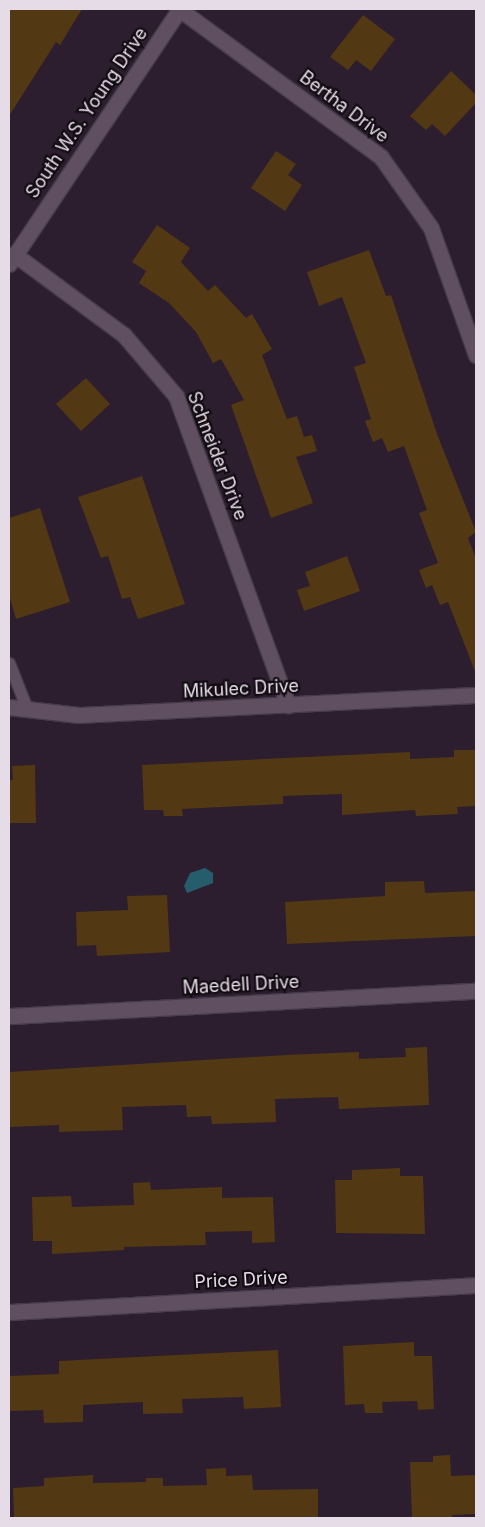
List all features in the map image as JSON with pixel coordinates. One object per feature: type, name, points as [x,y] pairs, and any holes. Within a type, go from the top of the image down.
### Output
[{"type":"street","name":"South W.S. Young Drive","points":[[11,259],[180,9]]},
{"type":"street","name":"Bertha Drive","points":[[180,9],[381,157],[431,228],[476,355]]},
{"type":"street","name":"Schneider Drive","points":[[11,259],[124,334],[176,396],[288,705]]},
{"type":"street","name":"Mikulec Drive","points":[[9,707],[79,716],[476,695]]},
{"type":"street","name":"Maedell Drive","points":[[9,1016],[476,991]]},
{"type":"street","name":"Price Drive","points":[[9,1312],[476,1285]]},
{"type":"lane","points":[[9,664],[27,709]]},
{"type":"water","points":[[205,868],[213,873],[213,883],[187,893],[184,886],[190,873]]},
{"type":"building","points":[[9,9],[82,9],[60,45],[56,42],[9,116]]},
{"type":"building","points":[[363,15],[395,39],[371,71],[356,60],[348,70],[330,57]]},
{"type":"building","points":[[451,71],[476,95],[476,103],[445,136],[432,124],[426,130],[410,116]]},
{"type":"building","points":[[276,151],[296,164],[288,175],[302,185],[285,211],[251,188]]},
{"type":"building","points":[[157,225],[190,248],[181,262],[208,291],[215,285],[246,318],[252,314],[272,349],[262,355],[287,419],[297,416],[304,437],[312,435],[317,451],[296,457],[313,503],[271,518],[231,405],[244,400],[221,359],[213,363],[196,332],[169,303],[139,283],[146,271],[132,262]]},
{"type":"building","points":[[369,250],[386,296],[391,295],[437,434],[476,532],[468,538],[476,559],[476,674],[448,602],[440,605],[432,585],[426,588],[419,570],[438,563],[419,513],[427,510],[404,446],[388,452],[382,438],[373,442],[365,421],[371,419],[354,367],[366,363],[342,297],[319,306],[307,272]]},
{"type":"building","points":[[86,378],[110,404],[81,431],[56,404]]},
{"type":"building","points":[[142,476],[185,604],[138,619],[130,597],[122,599],[108,556],[101,558],[78,497]]},
{"type":"building","points":[[40,508],[70,602],[16,619],[9,595],[9,518]]},
{"type":"building","points":[[347,556],[360,591],[304,611],[297,590],[310,586],[305,572]]},
{"type":"building","points":[[454,750],[476,750],[476,806],[457,807],[458,814],[416,816],[415,810],[342,815],[342,794],[283,796],[283,804],[182,809],[183,816],[164,816],[163,810],[144,810],[142,765],[410,752],[410,759],[454,757]]},
{"type":"building","points":[[35,765],[36,823],[9,823],[9,780],[13,780],[12,766]]},
{"type":"building","points":[[424,881],[425,893],[476,891],[476,936],[287,944],[285,902],[385,896],[385,882]]},
{"type":"building","points":[[167,895],[170,952],[97,956],[96,945],[77,946],[76,912],[128,910],[127,896]]},
{"type":"building","points":[[427,1047],[429,1105],[339,1109],[338,1097],[275,1099],[276,1122],[212,1124],[211,1116],[187,1117],[186,1105],[122,1107],[123,1130],[59,1132],[59,1125],[9,1127],[9,1072],[359,1052],[359,1059],[406,1057],[405,1048]]},
{"type":"building","points":[[400,1168],[400,1176],[423,1176],[425,1234],[336,1233],[335,1180],[352,1180],[352,1170]]},
{"type":"building","points":[[150,1182],[151,1190],[222,1187],[222,1198],[273,1197],[275,1242],[252,1243],[252,1231],[205,1232],[206,1245],[124,1247],[124,1250],[52,1254],[52,1241],[33,1241],[32,1197],[71,1196],[72,1207],[134,1205],[133,1183]]},
{"type":"building","points":[[414,1342],[414,1356],[432,1356],[434,1409],[418,1410],[417,1401],[382,1402],[383,1413],[365,1413],[364,1404],[345,1405],[343,1346]]},
{"type":"building","points":[[278,1350],[281,1407],[244,1409],[243,1397],[182,1399],[183,1413],[143,1414],[143,1402],[83,1405],[83,1422],[44,1423],[43,1410],[9,1411],[9,1376],[59,1374],[59,1361]]},
{"type":"building","points":[[450,1455],[451,1476],[476,1475],[476,1514],[452,1515],[452,1518],[412,1518],[410,1462],[433,1462],[433,1456]]},
{"type":"building","points":[[226,1468],[226,1476],[252,1475],[253,1490],[318,1489],[318,1518],[14,1518],[13,1488],[44,1486],[44,1478],[93,1475],[93,1483],[146,1482],[146,1478],[163,1478],[163,1486],[207,1485],[206,1469]]}]
